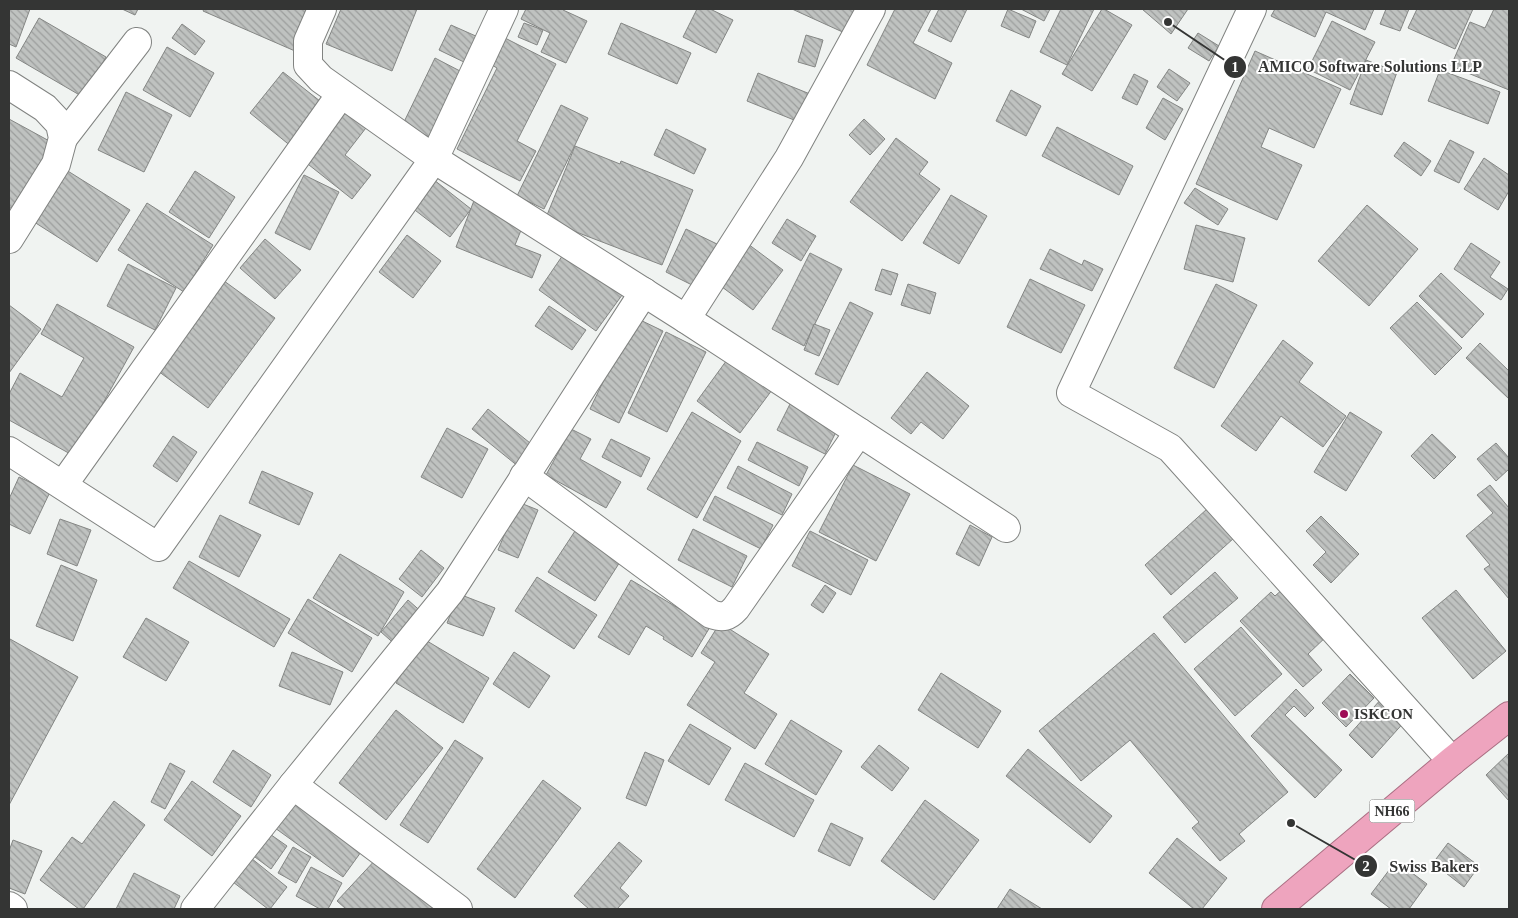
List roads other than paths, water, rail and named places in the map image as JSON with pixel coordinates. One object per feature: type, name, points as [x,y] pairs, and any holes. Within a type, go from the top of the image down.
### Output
[{"type":"highway","name":"NH66","points":[[1276,909],[1452,761],[1509,716]]},
{"type":"street","points":[[322,9],[308,41],[308,65],[321,79],[434,158],[686,319],[1006,528]]},
{"type":"street","points":[[9,451],[158,546],[434,158],[504,9]]},
{"type":"street","points":[[686,319],[788,158],[871,9]]},
{"type":"street","points":[[1252,9],[1071,393],[1170,448],[1452,761]]},
{"type":"street","points":[[9,239],[56,164],[63,138],[137,42]]},
{"type":"street","points":[[9,85],[45,108],[60,124],[63,138]]},
{"type":"street","points":[[63,485],[341,94]]},
{"type":"street","points":[[195,909],[450,592],[644,292]]},
{"type":"street","points":[[524,476],[712,614],[721,617],[730,615],[736,608],[859,432]]},
{"type":"street","points":[[293,785],[458,909]]},
{"type":"street","points":[[9,906],[13,909]]},
{"type":"place","name":"AMICO Software Solutions LLP","points":[[1168,22]]},
{"type":"place","name":"ISKCON","points":[[1344,714]]},
{"type":"place","name":"Swiss Bakers","points":[[1291,823]]}]
